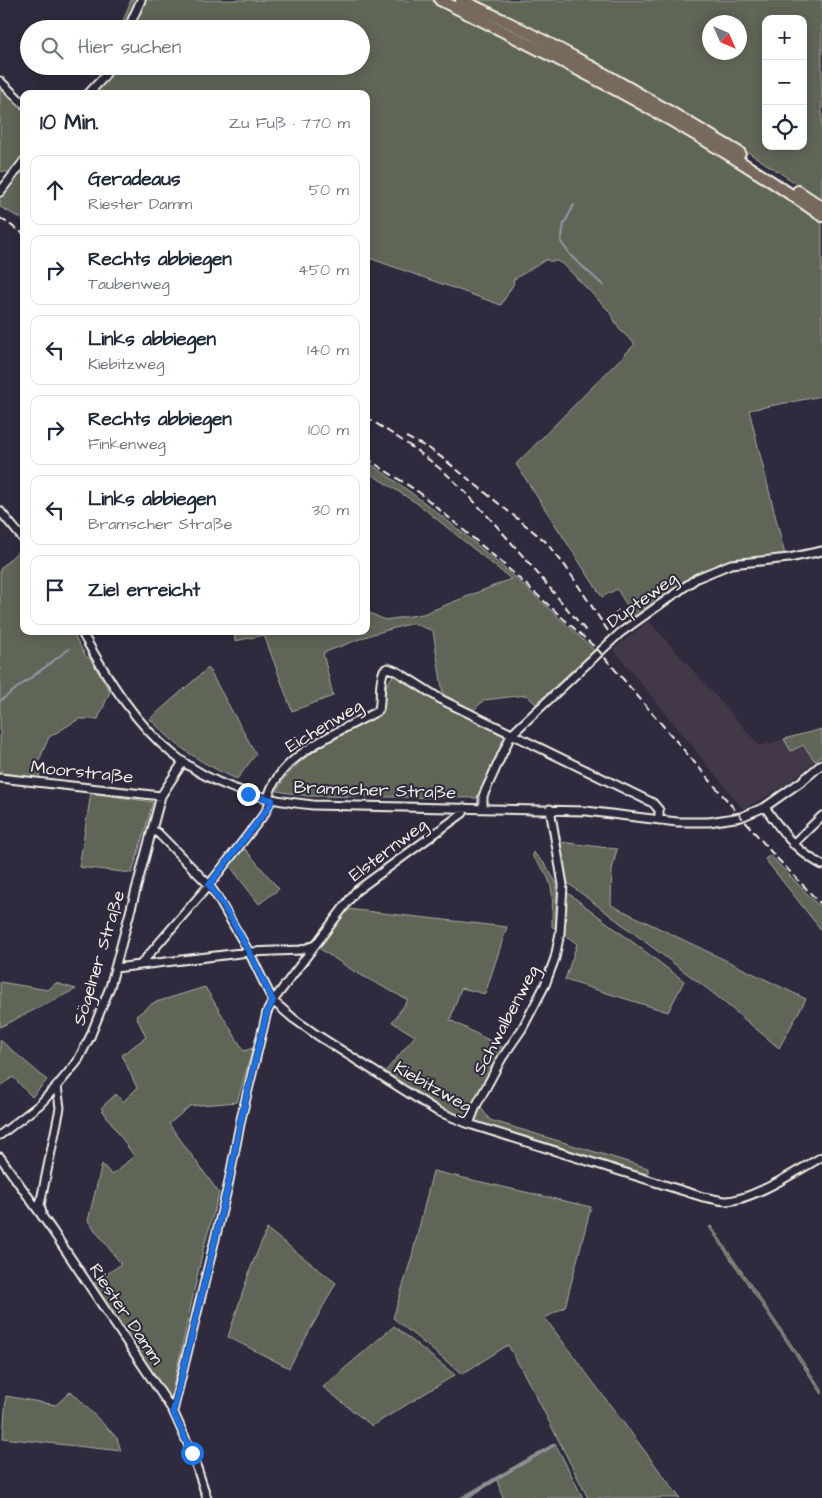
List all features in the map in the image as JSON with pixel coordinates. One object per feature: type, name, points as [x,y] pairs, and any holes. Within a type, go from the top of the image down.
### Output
[{"type":"highway","points":[[440,0],[605,83],[742,162],[822,216]]},
{"type":"highway","points":[[461,0],[592,65],[746,157],[822,207]]},
{"type":"street","points":[[132,20],[141,0]]},
{"type":"street","points":[[92,90],[105,75]]},
{"type":"street","points":[[0,81],[20,100]]},
{"type":"street","points":[[0,192],[20,166]]},
{"type":"street","points":[[0,511],[20,535]]},
{"type":"street","name":"Düpteweg","points":[[511,735],[620,633],[697,578],[731,564],[789,558],[822,551]]},
{"type":"street","name":"Bramscher Straße","points":[[83,635],[106,675],[128,708],[160,743],[183,762],[217,783],[248,794],[270,799],[313,805],[550,809],[605,812],[677,822],[709,822],[741,817],[765,807],[802,781],[822,764]]},
{"type":"street","name":"Eichenweg","points":[[270,799],[270,790],[277,778],[291,762],[308,749],[379,709],[379,690],[382,675],[384,670],[388,668],[398,672],[442,700],[653,803],[659,810],[658,820]]},
{"type":"street","points":[[483,808],[483,796],[511,735]]},
{"type":"street","name":"Sögelner Straße","points":[[0,1135],[39,1104],[57,1086],[77,1062],[90,1037],[104,1004],[115,968],[162,796],[183,762]]},
{"type":"street","name":"Moorstraße","points":[[0,778],[162,796]]},
{"type":"street","points":[[140,966],[209,885],[265,813],[270,799]]},
{"type":"street","points":[[765,807],[780,830],[793,844],[822,865]]},
{"type":"street","name":"Elsternweg","points":[[173,1412],[228,1186],[241,1119],[267,1012],[273,1001],[356,891],[463,813],[464,808]]},
{"type":"street","name":"Schwalbenweg","points":[[469,1124],[476,1106],[498,1066],[522,1029],[545,985],[555,958],[560,933],[563,885],[550,809]]},
{"type":"street","points":[[793,844],[822,816]]},
{"type":"street","name":"Kiebitzweg","points":[[152,830],[158,833],[209,885],[249,952],[273,1001],[317,1035],[437,1111],[469,1124],[703,1197],[725,1201],[735,1200],[766,1187],[822,1157]]},
{"type":"street","points":[[115,968],[249,952],[302,950],[315,945]]},
{"type":"street","points":[[42,1216],[40,1205],[60,1108],[57,1086]]},
{"type":"street","name":"Riester Damm","points":[[0,1157],[42,1216],[173,1412],[192,1453],[207,1498]]},
{"type":"shaded area","points":[[649,621],[760,746],[784,739],[791,751],[803,745],[815,761],[785,786],[743,809],[613,649]]},
{"type":"green space","points":[[131,0],[434,0],[607,88],[747,170],[822,219],[822,396],[749,410],[785,555],[731,562],[700,571],[634,617],[617,589],[602,597],[516,464],[635,344],[620,330],[609,311],[564,265],[557,261],[548,261],[547,259],[513,280],[514,283],[501,305],[370,258],[370,90],[94,90],[106,75],[370,75],[370,20],[123,20]]},
{"type":"green space","points":[[470,0],[822,0],[822,201],[694,119],[561,45]]},
{"type":"green space","points":[[0,83],[20,102],[20,163],[12,173],[0,171]]},
{"type":"green space","points":[[20,170],[20,218],[0,207],[0,196]]},
{"type":"green space","points":[[370,464],[456,527],[595,651],[536,704],[526,695],[484,700],[474,710],[443,694],[433,631],[413,623],[373,634],[323,653],[333,696],[292,711],[264,635],[370,635],[370,613],[385,620],[423,614],[511,579],[418,504],[370,474]]},
{"type":"green space","points":[[20,549],[20,635],[76,635],[87,658],[89,657],[110,692],[98,719],[79,719],[49,737],[38,763],[40,778],[0,773],[0,569]]},
{"type":"green space","points":[[234,635],[264,635],[235,641]]},
{"type":"green space","points":[[208,668],[256,754],[237,779],[190,754],[150,719]]},
{"type":"green space","points":[[393,676],[505,737],[477,798],[308,796],[277,791],[296,766],[309,755],[379,714],[383,704],[385,689]]},
{"type":"green space","points":[[822,729],[822,755],[815,761],[803,745],[791,751],[784,739]]},
{"type":"green space","points":[[91,793],[153,802],[132,873],[79,867]]},
{"type":"green space","points":[[560,842],[617,849],[612,870],[611,905],[806,999],[779,1048],[714,994],[565,881]]},
{"type":"green space","points":[[245,849],[279,889],[259,904],[229,865]]},
{"type":"green space","points":[[533,852],[545,864],[556,882],[556,928],[552,927],[552,890],[550,882],[541,866],[533,858]]},
{"type":"green space","points":[[770,855],[822,909],[822,931],[765,859]]},
{"type":"green space","points":[[568,893],[684,981],[668,1012],[565,980],[577,944],[564,934]]},
{"type":"green space","points":[[347,909],[507,927],[485,994],[461,988],[450,1020],[506,1049],[467,1122],[442,1110],[384,1073],[415,1036],[392,1022],[408,1000],[355,972],[317,947]]},
{"type":"green space","points":[[0,982],[48,990],[56,983],[76,989],[0,1027]]},
{"type":"green space","points":[[205,987],[244,1051],[253,1048],[237,1102],[190,1106],[169,1124],[219,1193],[203,1250],[170,1401],[92,1285],[121,1264],[88,1221],[102,1164],[112,1175],[134,1156],[101,1108],[116,1094],[123,1102],[137,1088],[122,1055],[146,1037],[136,1016],[153,1003]]},
{"type":"green space","points":[[0,1040],[47,1080],[32,1097],[13,1077],[0,1086]]},
{"type":"green space","points":[[481,1108],[490,1120],[648,1168],[648,1178],[473,1124]]},
{"type":"green space","points":[[433,1171],[591,1207],[565,1307],[545,1318],[680,1498],[588,1498],[508,1345],[462,1374],[393,1318],[412,1256]]},
{"type":"green space","points":[[711,1226],[822,1390],[822,1394],[709,1227]]},
{"type":"green space","points":[[267,1229],[336,1283],[289,1368],[228,1337],[251,1267]]},
{"type":"green space","points":[[394,1326],[455,1375],[372,1426],[323,1387]]},
{"type":"green space","points":[[71,1391],[117,1438],[121,1451],[3,1438],[6,1396],[56,1405]]},
{"type":"green space","points":[[555,1443],[583,1498],[503,1498],[497,1480],[468,1498],[460,1498]]},
{"type":"waterway","points":[[574,205],[564,224],[561,242],[571,256],[604,286]]},
{"type":"waterway","points":[[0,701],[69,649]]},
{"type":"waterway","points":[[464,1498],[555,1445]]},
{"type":"railway","points":[[0,218],[20,231]]},
{"type":"railway","points":[[370,420],[422,455],[453,480],[505,535],[587,632]]},
{"type":"railway","points":[[406,437],[430,449],[445,460],[545,541],[566,567],[610,634]]},
{"type":"railway","points":[[370,461],[420,493],[501,562],[599,651],[773,854],[822,905]]},
{"type":"route","points":[[192,1453],[173,1412],[228,1186],[241,1119],[267,1012],[273,1001],[249,952],[209,885],[265,813],[272,800],[248,794]]}]
